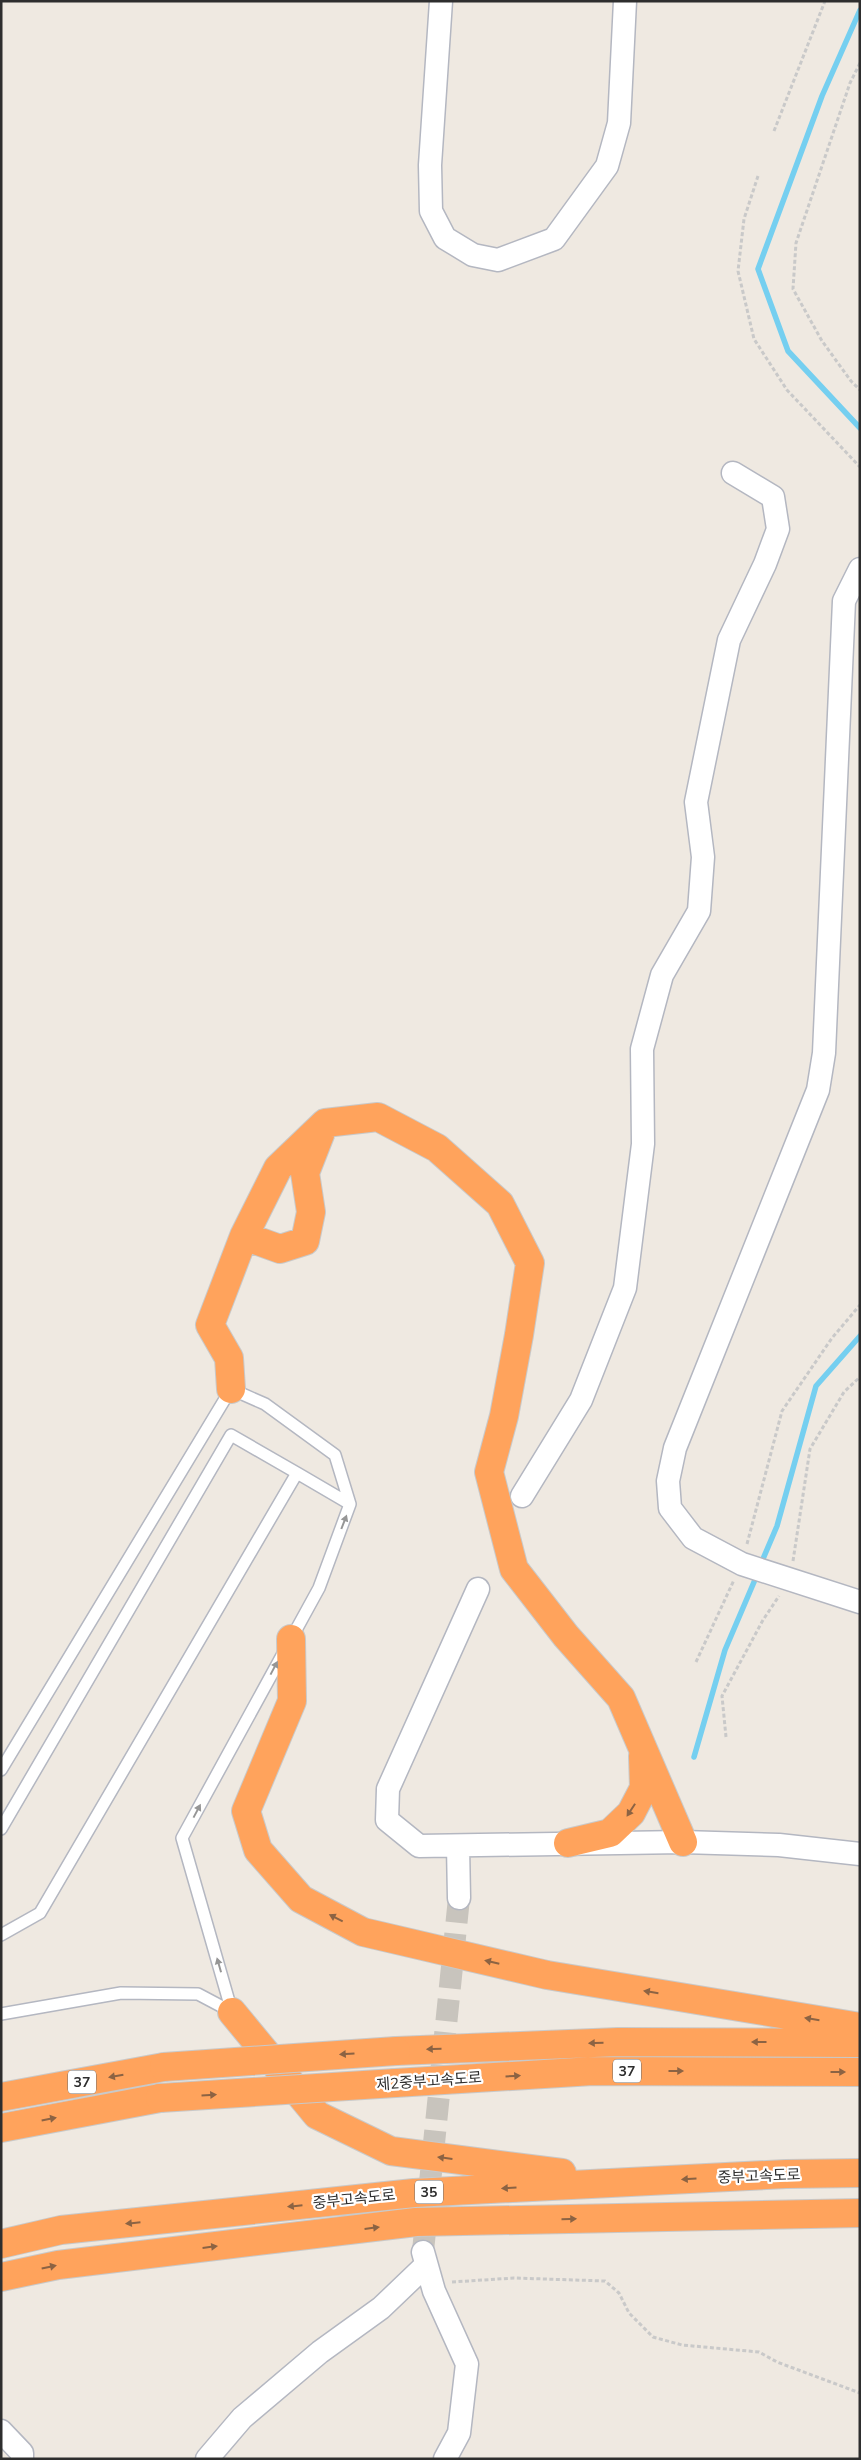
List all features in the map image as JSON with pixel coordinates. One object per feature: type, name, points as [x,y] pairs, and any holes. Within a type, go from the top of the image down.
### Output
[{"type":"highway","points":[[230,1389],[229,1358],[210,1325],[244,1236],[278,1168],[325,1123],[378,1117],[437,1148],[500,1204],[530,1263],[509,1389],[489,1472],[514,1569],[566,1636],[621,1698],[683,1842]]},
{"type":"highway","points":[[244,1236],[280,1249],[305,1242],[311,1212],[305,1173],[325,1123]]},
{"type":"highway","points":[[291,1639],[292,1701],[246,1811],[258,1850],[301,1899],[363,1932],[547,1975],[860,2027]]},
{"type":"highway","points":[[568,1843],[610,1833],[631,1813],[644,1788],[642,1747]]},
{"type":"highway","points":[[232,2012],[317,2115],[391,2151],[632,2182]]},
{"type":"highway","name":"제2중부고속도로","points":[[1,2097],[164,2067],[396,2051],[618,2042],[860,2043]]},
{"type":"highway","name":"제2중부고속도로","points":[[1,2128],[160,2098],[593,2071],[860,2072]]},
{"type":"highway","name":"중부고속도로","points":[[1,2244],[61,2230],[414,2193],[860,2173]]},
{"type":"highway","name":"중부고속도로","points":[[1,2277],[58,2265],[416,2222],[860,2213]]},
{"type":"street","points":[[441,1],[430,165],[431,211],[445,238],[473,255],[498,260],[554,239],[607,166],[619,122],[626,1]]},
{"type":"street","points":[[522,1496],[581,1400],[626,1288],[643,1144],[642,1049],[662,975],[700,910],[703,857],[696,802],[712,723],[729,640],[765,564],[778,529],[773,497],[733,473]]},
{"type":"street","points":[[860,569],[844,601],[824,1053],[818,1090],[675,1448],[668,1481],[670,1508],[693,1538],[742,1564],[860,1602]]},
{"type":"street","points":[[478,1589],[388,1789],[387,1820],[419,1846],[683,1842],[778,1845],[860,1854]]},
{"type":"street","points":[[458,1846],[459,1898]]},
{"type":"street","points":[[207,2459],[242,2418],[320,2352],[381,2308],[425,2258],[434,2291],[467,2364],[459,2433],[445,2459]]},
{"type":"street","points":[[1,2431],[22,2453],[22,2459]]},
{"type":"lane","points":[[1,1770],[230,1389],[265,1404],[335,1455],[350,1504],[319,1588],[182,1838],[232,2012]]},
{"type":"lane","points":[[1,1829],[231,1434],[350,1504]]},
{"type":"lane","points":[[1,1935],[40,1913],[298,1473]]},
{"type":"lane","points":[[1,2014],[121,1993],[198,1994],[232,2012]]},
{"type":"path","points":[[774,131],[825,1]]},
{"type":"path","points":[[860,63],[850,83],[796,243],[794,289],[822,341],[851,381],[860,390]]},
{"type":"path","points":[[758,176],[744,219],[738,271],[754,339],[787,390],[860,467]]},
{"type":"path","points":[[696,1662],[742,1564],[782,1411],[832,1338],[860,1305]]},
{"type":"path","points":[[434,2291],[451,2282],[514,2278],[605,2281],[619,2293],[629,2313],[653,2337],[682,2345],[759,2352],[777,2362],[860,2393]]},
{"type":"waterway","points":[[860,10],[822,96],[758,269],[788,351],[860,428]]},
{"type":"waterway","points":[[760,1566],[777,1526],[816,1386],[860,1336]]},
{"type":"waterway","points":[[694,1757],[725,1650],[757,1575]]},
{"type":"tunnel","points":[[423,2251],[459,1898]]}]
